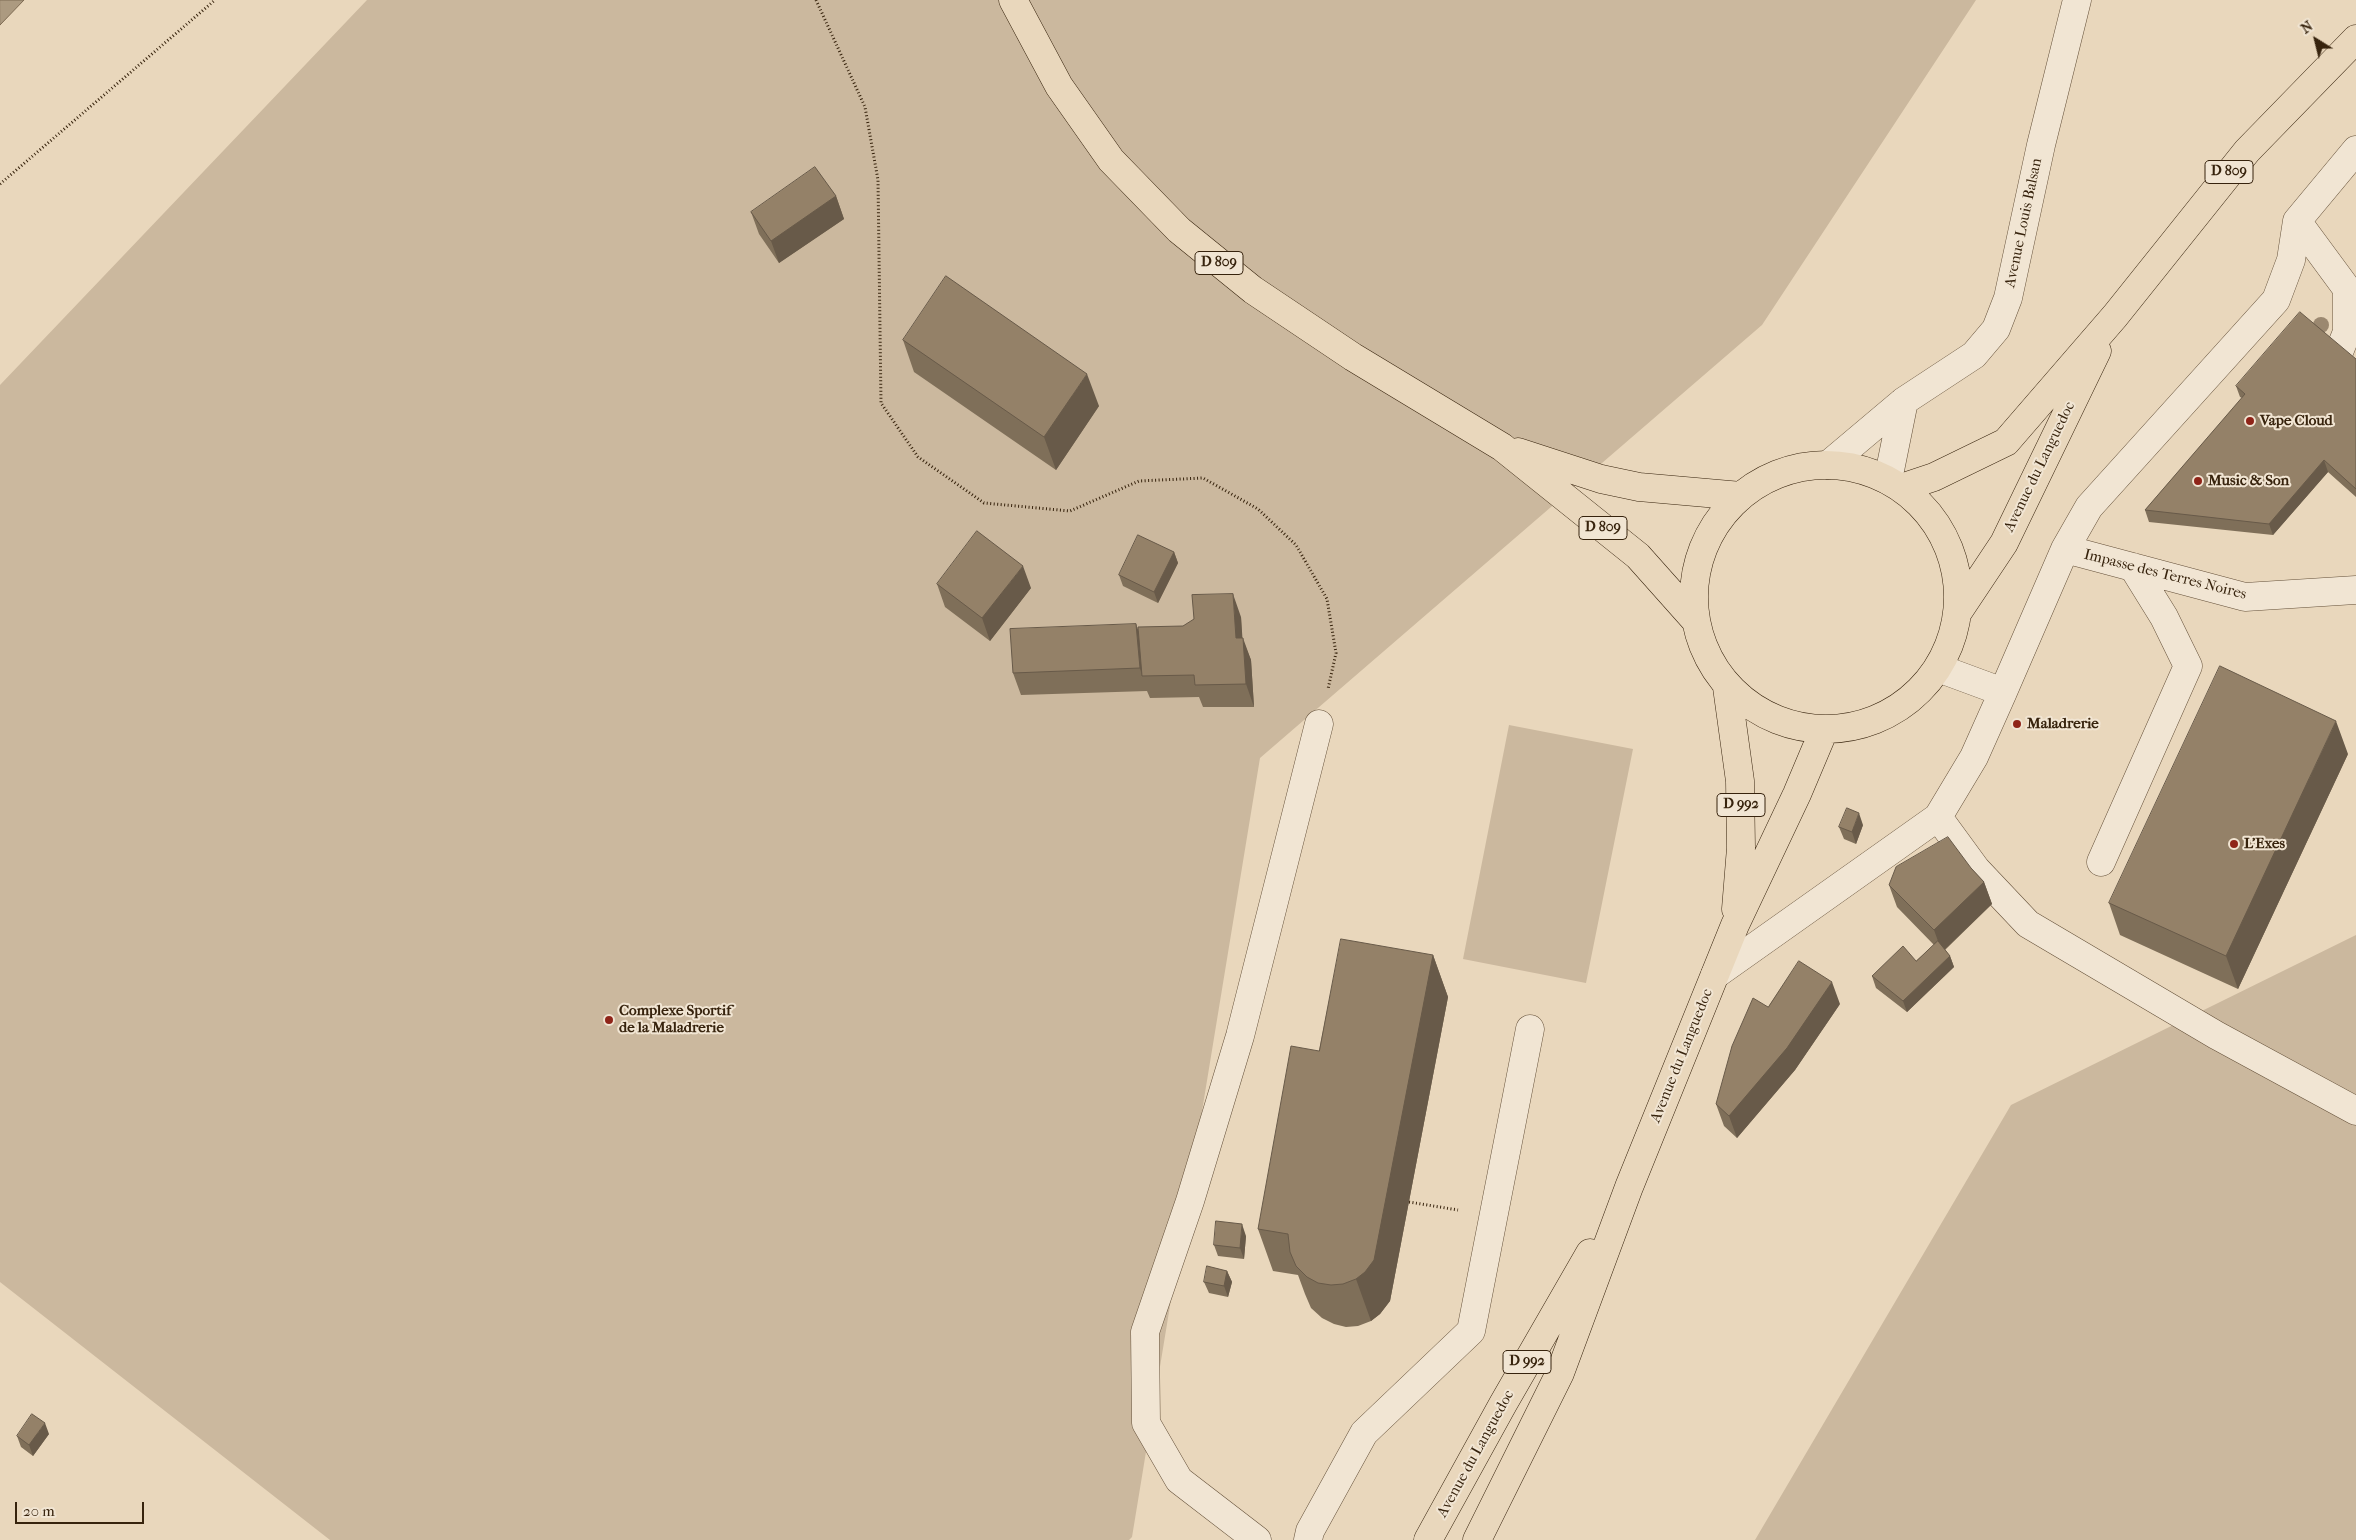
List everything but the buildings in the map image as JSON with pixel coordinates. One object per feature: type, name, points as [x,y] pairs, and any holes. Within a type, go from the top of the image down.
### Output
[{"type":"main road","name":"D 809","points":[[1013,0],[1059,86],[1111,160],[1179,230],[1253,290],[1353,357],[1502,447],[1638,556],[1695,620]]},
{"type":"main road","name":"Avenue du Languedoc","points":[[1895,484],[1934,477],[2006,442],[2115,316],[2246,151],[2356,39]]},
{"type":"main road","name":"Avenue du Languedoc","points":[[1958,612],[2004,542],[2115,316]]},
{"type":"main road","name":"D 809","points":[[1502,447],[1600,479],[1639,487],[1740,496]]},
{"type":"main road","points":[[1828,465],[1869,472],[1895,484],[1927,512],[1947,542],[1957,576],[1958,612],[1951,641],[1938,668],[1908,702],[1869,723],[1824,730],[1788,725],[1755,710],[1727,687],[1707,656],[1695,620],[1696,574],[1712,532],[1740,496],[1767,479],[1797,469],[1828,465]]},
{"type":"main road","name":"Avenue du Languedoc","points":[[1727,687],[1740,781],[1741,848],[1735,925]]},
{"type":"main road","name":"Avenue du Languedoc","points":[[1476,1540],[1560,1373],[1629,1187],[1735,925],[1797,794],[1824,730]]},
{"type":"main road","name":"Avenue du Languedoc","points":[[1428,1540],[1508,1396],[1629,1187]]},
{"type":"street","name":"Avenue Louis Balsan","points":[[1828,465],[1904,401],[1974,355],[1996,329],[2008,298],[2041,144],[2076,0]]},
{"type":"street","points":[[1715,975],[1938,817],[1974,757],[2065,549],[2089,507],[2276,300],[2291,260],[2297,221],[2356,150]]},
{"type":"street","points":[[2297,221],[2347,290],[2347,332],[2320,398]]},
{"type":"street","points":[[1895,484],[1904,401]]},
{"type":"street","name":"Impasse des Terres Noires","points":[[2065,549],[2245,597],[2356,590]]},
{"type":"street","points":[[2101,862],[2188,666],[2164,617],[2133,567]]},
{"type":"street","points":[[1938,668],[2003,692]]},
{"type":"street","points":[[1257,1540],[1179,1480],[1146,1423],[1145,1332],[1190,1201],[1240,1036],[1319,724]]},
{"type":"street","points":[[1938,817],[1976,869],[2028,924],[2216,1035],[2356,1111]]},
{"type":"street","points":[[1308,1540],[1310,1531],[1364,1433],[1471,1331],[1530,1029]]},
{"type":"path","points":[[0,184],[215,0]]},
{"type":"path","points":[[816,0],[865,107],[878,180],[880,403],[918,457],[984,503],[1070,511],[1139,481],[1203,478],[1258,509],[1296,545],[1328,599],[1336,653],[1319,724]]},
{"type":"path","points":[[1409,1202],[1460,1210]]},
{"type":"shaded area","points":[[0,0],[24,0],[0,25]]},
{"type":"shaded area","name":"Complexe Sportif de la Maladrerie","points":[[367,0],[1976,0],[1762,325],[1260,758],[1132,1537],[1129,1540],[330,1540],[0,1282],[0,385]]},
{"type":"shaded area","points":[[1509,725],[1633,749],[1586,983],[1463,959]]},
{"type":"shaded area","points":[[2356,935],[2356,1540],[1755,1540],[2011,1105]]},
{"type":"place","name":"Vape Cloud","points":[[2250,421]]},
{"type":"place","name":"Music & Son","points":[[2198,481]]},
{"type":"place","name":"Maladrerie","points":[[2017,724]]},
{"type":"place","name":"L'Exes","points":[[2234,844]]},
{"type":"place","name":"Complexe Sportif de la Maladrerie","points":[[609,1020]]}]
